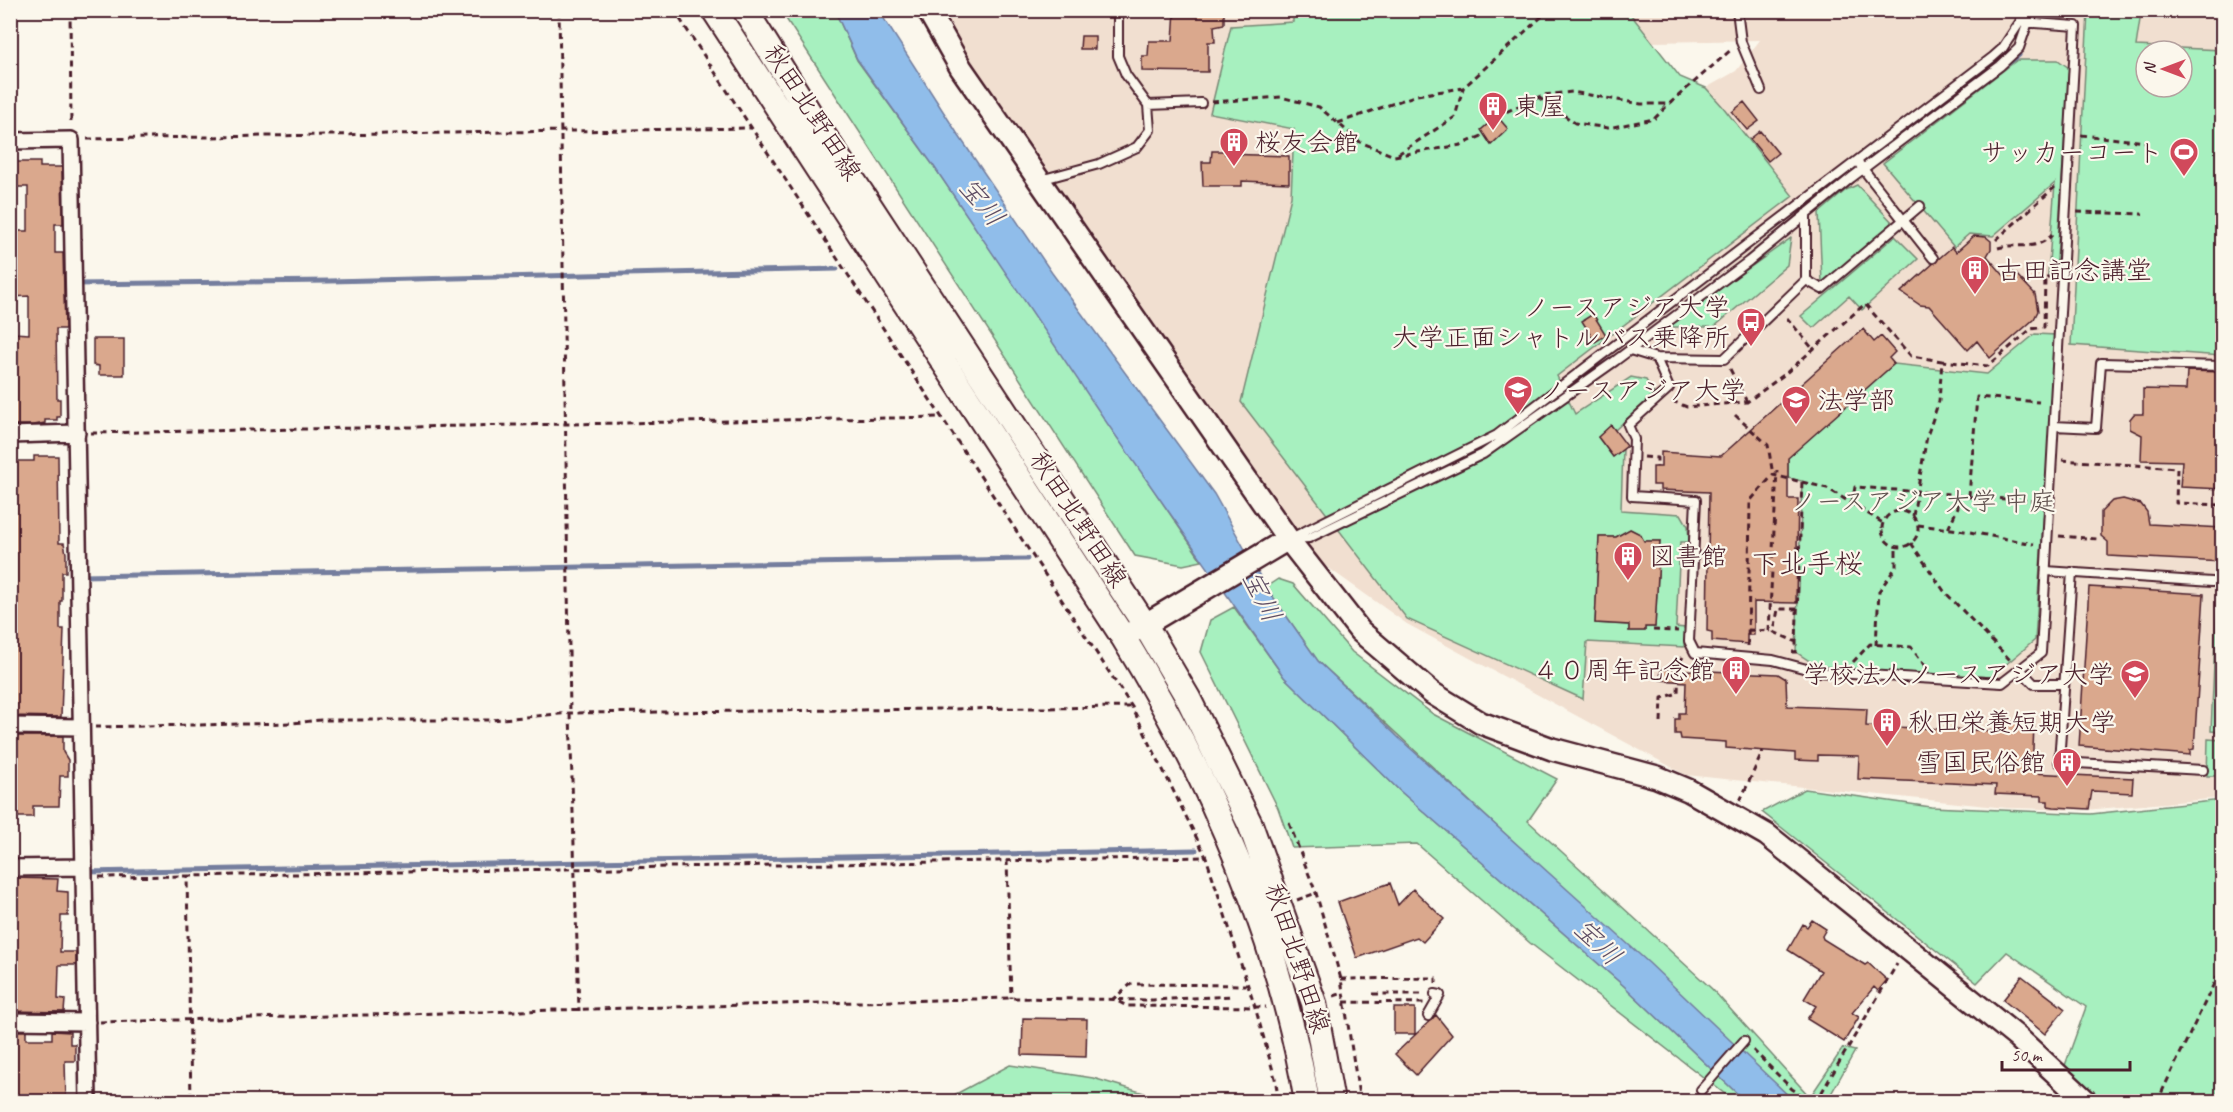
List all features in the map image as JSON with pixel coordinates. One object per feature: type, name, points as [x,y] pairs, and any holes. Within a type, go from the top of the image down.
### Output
[{"type":"main road","name":"秋田北野田線","points":[[714,10],[1124,637],[1162,701],[1220,821],[1258,915],[1287,1008],[1307,1101]]},
{"type":"main road","name":"秋田北野田線","points":[[745,10],[818,127],[1145,625],[1188,698],[1250,824],[1314,1003],[1332,1101]]},
{"type":"street","points":[[928,10],[961,68],[1288,539],[1360,631],[1432,693],[1481,723],[1509,735],[1657,777],[1688,790],[1767,835],[1905,949],[2017,1037],[2087,1101]]},
{"type":"street","points":[[10,141],[71,140],[88,1101]]},
{"type":"street","points":[[10,435],[77,433]]},
{"type":"street","points":[[1124,637],[1288,539]]},
{"type":"street","points":[[10,726],[81,727]]},
{"type":"street","points":[[10,868],[84,872]]},
{"type":"street","points":[[10,1021],[87,1022]]},
{"type":"lane","points":[[1039,181],[1099,164],[1137,147],[1150,130],[1148,105],[1126,75],[1118,56],[1118,10]]},
{"type":"lane","points":[[1737,10],[1741,42],[1761,90]]},
{"type":"lane","points":[[1288,539],[1309,538],[1483,454],[1630,350],[1749,261],[1863,169],[2000,66],[2019,48],[2025,22],[2023,10]]},
{"type":"lane","points":[[1288,539],[1497,435],[1993,57],[2025,22],[2032,10]]},
{"type":"lane","points":[[1656,358],[1670,388],[1628,425],[1634,440],[1632,496],[1696,500],[1689,632],[1691,646],[1695,653],[1773,660],[1818,672],[2002,683],[2041,653],[2076,26],[2025,22]]},
{"type":"lane","points":[[1148,105],[1201,103]]},
{"type":"lane","points":[[1857,161],[1933,258]]},
{"type":"lane","points":[[1806,280],[1822,289],[1920,206]]},
{"type":"lane","points":[[1630,350],[1656,358],[1724,359],[1806,280],[1806,214]]},
{"type":"lane","points":[[2054,426],[2096,428],[2101,363],[2223,366]]},
{"type":"lane","points":[[2046,571],[2212,582]]},
{"type":"lane","points":[[2072,572],[2060,762],[2203,770]]},
{"type":"lane","points":[[2020,669],[2034,684],[2064,684]]},
{"type":"lane","points":[[1428,1016],[1440,995],[1435,994]]},
{"type":"lane","points":[[1701,1090],[1743,1041]]},
{"type":"path","points":[[70,10],[71,140],[751,128]]},
{"type":"path","points":[[559,10],[570,713],[579,1011]]},
{"type":"path","points":[[675,10],[1132,707],[1206,857],[1255,1007],[1275,1078],[1279,1101]]},
{"type":"path","points":[[1394,156],[1429,137],[1455,117],[1463,88],[1549,10]]},
{"type":"path","points":[[1538,98],[1575,123],[1608,128],[1654,119],[1741,42]]},
{"type":"path","points":[[1338,123],[1417,95],[1463,88]]},
{"type":"path","points":[[1497,116],[1538,98],[1572,92],[1641,104],[1669,104]]},
{"type":"path","points":[[1201,103],[1281,97],[1319,107],[1360,142],[1394,156],[1461,145],[1484,135]]},
{"type":"path","points":[[2070,134],[2147,142]]},
{"type":"path","points":[[1996,240],[2068,175]]},
{"type":"path","points":[[1998,248],[2007,245],[2031,247],[2044,244],[2066,217],[2143,214]]},
{"type":"path","points":[[1660,396],[1687,407],[1748,402],[1865,304],[1911,356],[1988,366],[2031,329],[2044,327],[2045,277],[2063,278]]},
{"type":"path","points":[[1787,318],[1813,349]]},
{"type":"path","points":[[1724,359],[1748,402]]},
{"type":"path","points":[[1913,516],[1927,436],[1939,401],[1942,361]]},
{"type":"path","points":[[1969,496],[1977,397],[2039,402]]},
{"type":"path","points":[[1735,415],[1768,445],[1775,476],[1769,631],[1748,630]]},
{"type":"path","points":[[77,433],[566,422],[943,417]]},
{"type":"path","points":[[1634,456],[1657,458],[1657,467]]},
{"type":"path","points":[[2052,459],[2177,468],[2176,502],[2223,505]]},
{"type":"path","points":[[1754,651],[1748,650],[1750,501],[1775,476],[1777,470]]},
{"type":"path","points":[[1775,476],[1827,488],[1882,524]]},
{"type":"path","points":[[1789,651],[1796,652],[1802,481]]},
{"type":"path","points":[[1851,503],[1855,487],[1918,490],[1958,496],[2050,502]]},
{"type":"path","points":[[1948,528],[1958,507],[1958,496]]},
{"type":"path","points":[[1896,511],[1905,511],[1913,516],[1918,525],[1917,535],[1911,543],[1896,547],[1887,542],[1882,533],[1882,524],[1888,515],[1896,511]]},
{"type":"path","points":[[1918,525],[1948,528],[2047,546]]},
{"type":"path","points":[[2048,535],[2098,538]]},
{"type":"path","points":[[1911,543],[1944,591],[2020,669]]},
{"type":"path","points":[[1876,645],[1880,591],[1896,567],[1896,547]]},
{"type":"path","points":[[1796,642],[1774,632],[1778,609],[1797,609]]},
{"type":"path","points":[[1653,630],[1689,632]]},
{"type":"path","points":[[1841,674],[1870,644],[1911,647],[1932,679]]},
{"type":"path","points":[[1661,722],[1662,698],[1678,693],[1679,663],[1691,646]]},
{"type":"path","points":[[81,727],[292,723],[321,720],[490,720],[570,713],[1132,707]]},
{"type":"path","points":[[1732,815],[1763,751]]},
{"type":"path","points":[[1289,823],[1316,893],[1341,979],[1360,1101]]},
{"type":"path","points":[[84,872],[187,876],[1206,857]]},
{"type":"path","points":[[1007,861],[1011,998]]},
{"type":"path","points":[[187,876],[191,1101]]},
{"type":"path","points":[[1743,1041],[1792,1089],[1814,1101],[1905,949]]},
{"type":"path","points":[[2157,1101],[2223,967]]},
{"type":"path","points":[[1341,979],[1436,978],[1435,994],[1431,1003],[1344,1002]]},
{"type":"path","points":[[1113,999],[1131,984],[1248,985]]},
{"type":"path","points":[[1373,994],[1435,994]]},
{"type":"path","points":[[87,1022],[1011,998],[1113,999],[1233,996]]},
{"type":"path","points":[[1113,999],[1127,1006],[1287,1008]]},
{"type":"shaded area","name":"ノースアジア大学","points":[[928,11],[2222,11],[2222,798],[2085,810],[2007,808],[1686,775],[1407,624],[1288,539]],"holes":[[[1760,40],[1736,71],[1706,88],[1680,77],[1653,42]],[[2035,334],[1796,652],[1802,481],[1987,374]]]},
{"type":"green space","points":[[1293,10],[1628,11],[1680,77],[1706,88],[1723,107],[1793,196],[1557,376],[1575,414],[1631,377],[1646,380],[1654,394],[1615,430],[1611,426],[1598,437],[1613,457],[1623,449],[1621,510],[1681,514],[1688,526],[1689,542],[1680,542],[1676,627],[1685,628],[1684,647],[1587,642],[1583,699],[1407,619],[1241,402],[1291,197],[1294,129],[1210,113],[1231,26],[1293,22]],"holes":[[[1630,529],[1640,534],[1644,541],[1660,541],[1655,627],[1645,627],[1645,631],[1629,631],[1629,625],[1595,623],[1599,537],[1616,537]]]},
{"type":"green space","points":[[781,11],[835,11],[857,60],[933,165],[1202,561],[1183,565],[1135,556]]},
{"type":"green space","points":[[2088,11],[2141,13],[2137,39],[2134,39],[2134,99],[2194,99],[2194,49],[2222,50],[2222,356],[2071,345]]},
{"type":"green space","points":[[2017,60],[2058,60],[2069,68],[2056,275],[2048,275],[2055,183],[1993,236],[1969,234],[1954,247],[1883,163]]},
{"type":"green space","points":[[1857,185],[1894,224],[1822,283],[1819,213],[1846,190]]},
{"type":"green space","points":[[1895,236],[1918,259],[1862,310],[1849,296],[1813,328],[1801,316]]},
{"type":"green space","points":[[1791,238],[1787,265],[1714,327],[1667,327]]},
{"type":"green space","name":"ノースアジア大学 中庭","points":[[2035,334],[2056,335],[2035,640],[1991,677],[1820,668],[1796,652],[1802,481],[1788,478],[1788,457],[1894,364],[1987,374]]},
{"type":"green space","points":[[1278,579],[1293,584],[1352,652],[1433,714],[1557,779],[1528,821],[1712,989],[1810,1097],[1843,1048],[1855,1051],[1827,1101],[1794,1101],[1318,661],[1266,587]]},
{"type":"green space","points":[[2217,596],[2222,597],[2222,732],[2211,731]]},
{"type":"green space","points":[[1234,607],[1284,677],[1400,791],[1624,986],[1745,1101],[1734,1101],[1530,943],[1417,844],[1292,848],[1278,808],[1201,652],[1210,620]]},
{"type":"green space","points":[[2208,739],[2222,740],[2222,776],[2207,776]]},
{"type":"green space","points":[[1805,789],[1931,807],[2091,814],[2222,800],[2222,1101],[2102,1101],[2063,1071],[2086,1007],[2007,952],[1977,983],[1762,812]]},
{"type":"green space","points":[[1010,1065],[1093,1078],[1171,1101],[943,1101]]},
{"type":"water","name":"宝川","points":[[835,11],[879,11],[957,133],[1052,273],[1214,494],[1266,587],[1318,661],[1400,739],[1649,963],[1794,1101],[1745,1101],[1624,986],[1400,791],[1284,677],[1109,426],[933,165],[857,59]]},
{"type":"building","points":[[1175,10],[1224,10],[1224,24],[1214,26],[1215,42],[1208,42],[1208,72],[1142,71],[1142,56],[1148,56],[1149,41],[1173,41]]},
{"type":"building","points":[[1081,36],[1095,36],[1095,49],[1080,49]]},
{"type":"building","points":[[1744,102],[1759,121],[1747,130],[1732,112]]},
{"type":"building","name":"東屋","points":[[1497,116],[1508,129],[1491,145],[1481,130]]},
{"type":"building","points":[[1760,131],[1778,153],[1768,161],[1750,139]]},
{"type":"building","name":"桜友会館","points":[[1212,151],[1225,151],[1225,154],[1289,156],[1289,183],[1242,181],[1242,186],[1203,186],[1202,162],[1211,162]]},
{"type":"building","points":[[10,162],[40,162],[40,167],[62,167],[63,224],[55,224],[55,253],[63,253],[65,329],[56,329],[57,399],[60,399],[60,417],[57,417],[57,420],[45,420],[45,423],[34,425],[10,425],[10,360],[14,360],[14,333],[29,334],[29,296],[12,297],[10,231],[28,231],[28,187],[10,187]]},
{"type":"building","name":"古田記念講堂","points":[[1974,236],[1986,237],[1991,241],[1991,249],[1987,256],[2006,278],[2013,271],[2035,294],[2038,311],[2034,319],[1990,358],[1977,341],[1968,350],[1929,306],[1920,305],[1901,292],[1952,247],[1956,252]]},
{"type":"building","points":[[1593,314],[1606,335],[1595,342],[1582,321]]},
{"type":"building","name":"ノースアジア大学","points":[[1863,329],[1874,342],[1881,336],[1895,352],[1889,358],[1894,364],[1788,458],[1788,499],[1798,499],[1796,603],[1754,602],[1754,635],[1747,635],[1747,644],[1712,641],[1712,632],[1707,631],[1709,492],[1660,490],[1660,485],[1653,485],[1653,467],[1661,467],[1661,452],[1721,456]]},
{"type":"building","points":[[93,339],[124,339],[124,375],[99,375],[99,366],[93,365]]},
{"type":"building","points":[[2187,371],[2223,372],[2223,489],[2180,487],[2182,461],[2141,460],[2142,435],[2130,429],[2130,419],[2134,414],[2143,414],[2143,389],[2186,390]]},
{"type":"building","points":[[1611,425],[1627,446],[1613,457],[1598,437]]},
{"type":"building","points":[[34,456],[58,456],[59,543],[64,543],[66,553],[66,572],[62,572],[62,601],[60,601],[60,629],[64,629],[61,717],[10,716],[10,461],[34,461]]},
{"type":"building","points":[[2123,499],[2141,504],[2147,512],[2149,524],[2223,528],[2223,562],[2108,556],[2108,542],[2101,536],[2101,512],[2112,501]]},
{"type":"building","name":"図書館","points":[[1630,529],[1640,534],[1644,541],[1660,541],[1655,627],[1645,627],[1645,631],[1629,631],[1629,625],[1595,623],[1599,537],[1616,537]]},
{"type":"building","points":[[2089,587],[2204,594],[2194,749],[2190,750],[2190,755],[2079,746]]},
{"type":"building","points":[[1661,669],[1778,674],[1786,679],[1787,706],[1867,709],[1866,726],[1997,731],[1997,723],[2022,721],[2034,725],[2032,773],[2133,778],[2132,793],[2092,791],[2089,809],[2054,807],[2048,806],[2048,801],[2042,801],[2042,796],[1995,794],[1996,785],[1858,779],[1859,756],[1818,755],[1818,761],[1795,760],[1795,753],[1726,748],[1726,742],[1681,739],[1680,734],[1675,734],[1675,719],[1679,719],[1679,713],[1685,713],[1686,682],[1660,680]]},
{"type":"building","points":[[10,736],[63,736],[63,752],[68,760],[68,776],[60,776],[59,806],[33,806],[33,817],[10,817]]},
{"type":"building","points":[[11,878],[58,879],[57,891],[68,892],[68,916],[61,916],[60,952],[76,952],[76,965],[59,965],[58,999],[65,1000],[64,1012],[11,1011]]},
{"type":"building","points":[[1390,883],[1398,905],[1413,889],[1444,919],[1423,942],[1417,937],[1357,958],[1338,902]]},
{"type":"building","points":[[1812,920],[1826,929],[1822,936],[1823,939],[1865,965],[1868,963],[1887,980],[1878,991],[1874,987],[1852,1013],[1859,1017],[1844,1042],[1807,1019],[1816,1006],[1804,999],[1821,971],[1788,950],[1803,924],[1807,927]]},
{"type":"building","points":[[2022,976],[2065,1009],[2045,1034],[2003,1000]]},
{"type":"building","points":[[1394,1008],[1415,1008],[1415,1034],[1394,1034]]},
{"type":"building","points":[[1436,1015],[1452,1035],[1416,1075],[1395,1054]]},
{"type":"building","points":[[1023,1018],[1087,1019],[1086,1057],[1022,1055]]},
{"type":"building","points":[[10,1031],[26,1031],[26,1039],[52,1039],[52,1031],[70,1032],[70,1044],[75,1044],[75,1061],[65,1061],[66,1101],[10,1100]]},
{"type":"waterway","points":[[2006,65],[2019,55]]},
{"type":"waterway","points":[[75,284],[330,281],[837,269]]},
{"type":"waterway","points":[[81,576],[1027,559]]},
{"type":"waterway","points":[[86,872],[1196,850]]},
{"type":"place","name":"東屋","points":[[1493,132]]},
{"type":"place","name":"桜友会館","points":[[1234,168]]},
{"type":"place","name":"サッカーコート","points":[[2184,178]]},
{"type":"place","name":"古田記念講堂","points":[[1975,296]]},
{"type":"place","name":"ノースアジア大学 大学正面シャトルバス乗降所","points":[[1751,348]]},
{"type":"place","name":"ノースアジア大学","points":[[1518,416]]},
{"type":"place","name":"法学部","points":[[1796,426]]},
{"type":"place","name":"図書館","points":[[1628,582]]},
{"type":"place","name":"４０周年記念館","points":[[1736,696]]},
{"type":"place","name":"学校法人ノースアジア大学","points":[[2135,700]]},
{"type":"place","name":"秋田栄養短期大学","points":[[1887,748]]},
{"type":"place","name":"雪国民俗館","points":[[2067,788]]},
{"type":"district","name":"下北手桜","points":[[1807,563]]}]
